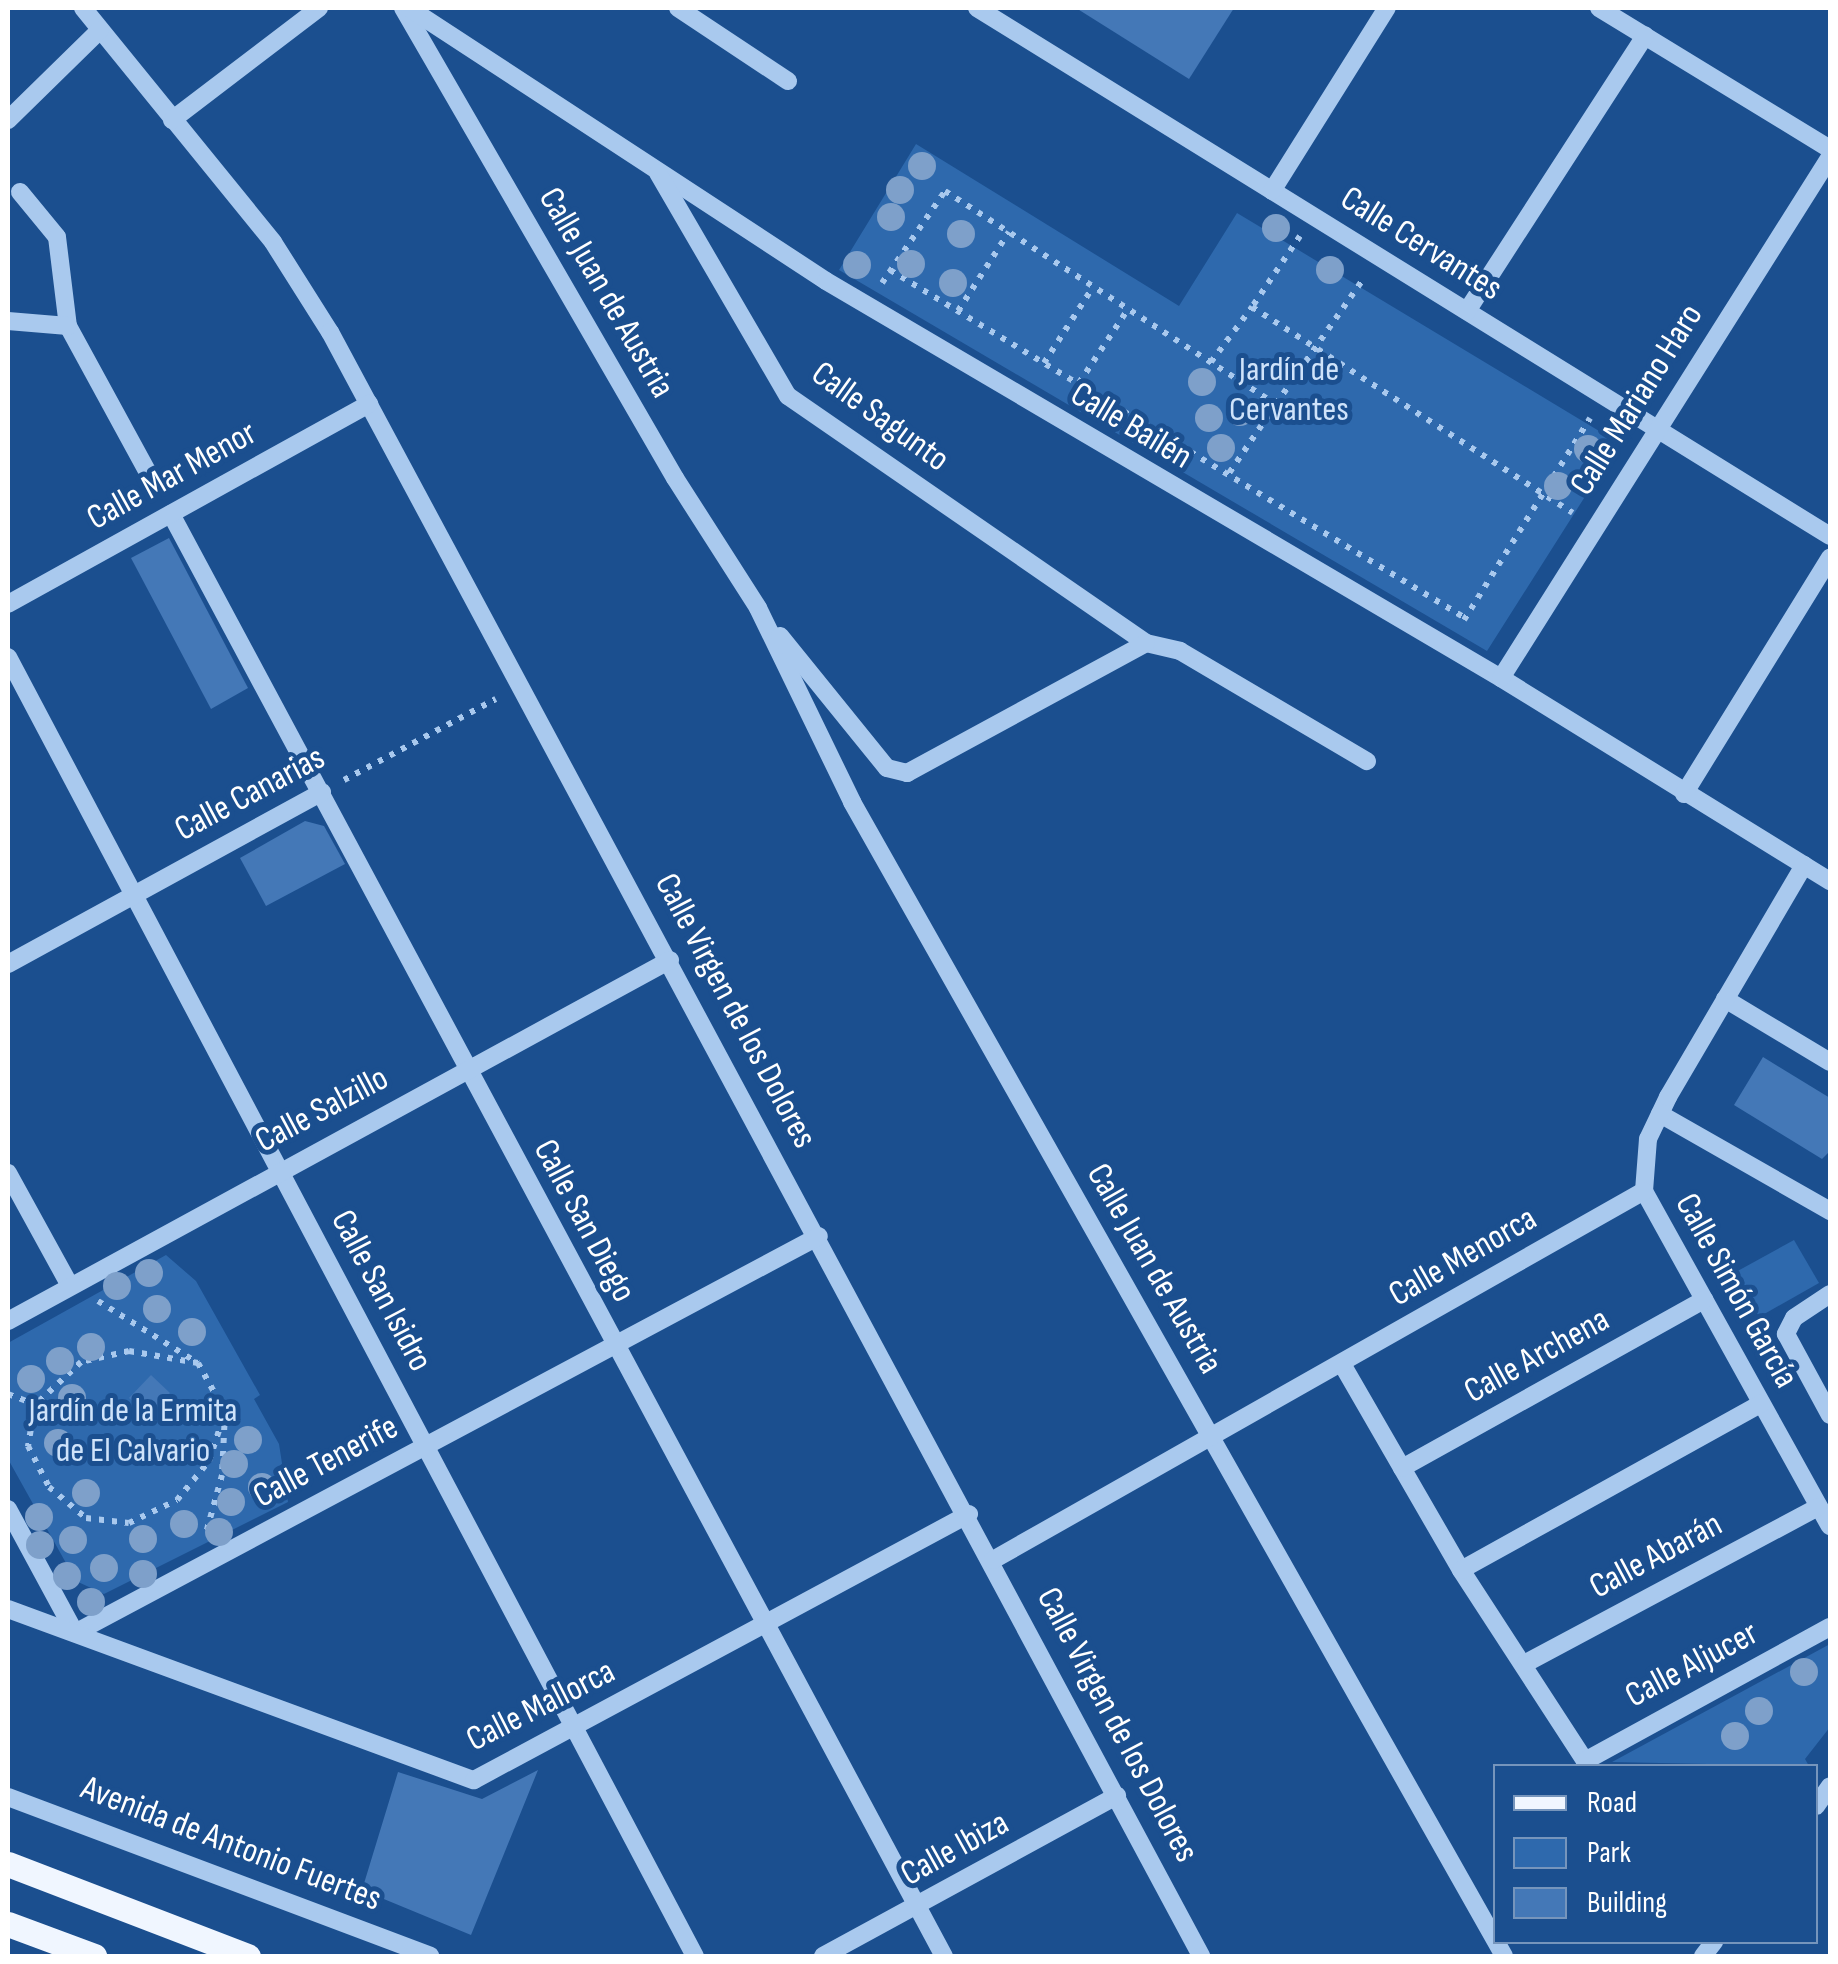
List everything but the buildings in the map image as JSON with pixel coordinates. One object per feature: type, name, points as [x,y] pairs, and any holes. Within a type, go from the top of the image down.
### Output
[{"type":"main road","points":[[8,1864],[248,1956]]},
{"type":"main road","points":[[8,1924],[94,1956]]},
{"type":"street","name":"Calle Virgen de los Dolores","points":[[83,8],[273,242],[369,404],[524,684],[1202,1956]]},
{"type":"street","points":[[172,120],[319,8]]},
{"type":"street","name":"Calle Bailén","points":[[406,8],[867,305],[1206,508],[1502,678],[1830,881]]},
{"type":"street","name":"Calle Juan de Austria","points":[[406,8],[675,478],[758,608],[886,768],[907,773],[1146,643]]},
{"type":"street","points":[[678,8],[788,81]]},
{"type":"street","name":"Calle Cervantes","points":[[977,8],[1830,536]]},
{"type":"street","points":[[1272,190],[1387,8]]},
{"type":"street","points":[[1599,8],[1830,149]]},
{"type":"street","points":[[8,120],[100,30]]},
{"type":"street","points":[[1468,311],[1646,36]]},
{"type":"street","name":"Calle Mariano Haro","points":[[1502,678],[1830,157]]},
{"type":"street","name":"Calle Sagunto","points":[[656,169],[788,396],[1146,643],[1180,651],[1367,761]]},
{"type":"street","points":[[20,192],[57,237],[68,326],[154,484]]},
{"type":"street","points":[[8,321],[68,326]]},
{"type":"street","name":"Calle Mar Menor","points":[[8,604],[369,404]]},
{"type":"street","name":"Calle San Diego","points":[[171,514],[763,1626],[944,1956]]},
{"type":"street","points":[[1684,794],[1830,558]]},
{"type":"street","name":"Calle Juan de Austria","points":[[758,608],[852,802],[1493,1936]]},
{"type":"street","name":"Calle San Isidro","points":[[8,657],[695,1956]]},
{"type":"street","name":"Calle Canarias","points":[[8,964],[322,792]]},
{"type":"street","points":[[1644,1191],[1648,1139],[1660,1114],[1804,866]]},
{"type":"street","name":"Calle Salzillo","points":[[8,1321],[670,960]]},
{"type":"street","points":[[1725,999],[1830,1062]]},
{"type":"street","points":[[1660,1114],[1830,1211]]},
{"type":"street","points":[[8,1174],[70,1286]]},
{"type":"street","name":"Calle Menorca","points":[[993,1560],[1644,1191]]},
{"type":"street","name":"Calle Simón García","points":[[1644,1191],[1830,1526]]},
{"type":"street","name":"Calle Tenerife","points":[[75,1633],[819,1236]]},
{"type":"street","points":[[1828,1405],[1786,1334],[1794,1318],[1830,1294]]},
{"type":"street","name":"Calle Archena","points":[[1402,1468],[1704,1300]]},
{"type":"street","points":[[1342,1364],[1461,1570],[1526,1663]]},
{"type":"street","points":[[1461,1570],[1762,1404]]},
{"type":"street","name":"Calle Abarán","points":[[1526,1663],[1818,1507]]},
{"type":"street","points":[[8,1510],[75,1633]]},
{"type":"street","name":"Calle Mallorca","points":[[8,1609],[474,1780],[969,1514]]},
{"type":"street","name":"Calle Aljucer","points":[[1526,1663],[1584,1761],[1830,1627]]},
{"type":"street","name":"Avenida de Antonio Fuertes","points":[[8,1796],[430,1956]]},
{"type":"street","name":"Calle Ibiza","points":[[823,1956],[1117,1796]]},
{"type":"path","points":[[867,305],[945,191],[1276,404]]},
{"type":"path","points":[[1211,362],[1314,217]]},
{"type":"path","points":[[958,312],[1009,232]]},
{"type":"path","points":[[1206,508],[1379,256]]},
{"type":"path","points":[[890,270],[1465,618]]},
{"type":"path","points":[[1044,363],[1094,287]]},
{"type":"path","points":[[1252,307],[1596,527]]},
{"type":"path","points":[[1078,384],[1128,308]]},
{"type":"path","points":[[1446,647],[1604,396]]},
{"type":"path","name":"Calle Canarias","points":[[322,792],[524,684]]},
{"type":"path","points":[[70,1286],[198,1363],[225,1412],[222,1475],[204,1538],[182,1576]]},
{"type":"path","points":[[198,1363],[129,1350],[82,1362],[35,1404],[28,1446],[49,1487],[86,1518],[128,1523],[178,1500],[208,1460],[225,1412]]},
{"type":"path","points":[[8,1394],[35,1404]]},
{"type":"green space","name":"Jardín de Cervantes","points":[[916,144],[1179,306],[1237,213],[1619,443],[1487,651],[839,270]]},
{"type":"green space","points":[[1794,1240],[1819,1283],[1759,1317],[1734,1273]]},
{"type":"green space","name":"Jardín de la Ermita de El Calvario","points":[[166,1255],[196,1281],[260,1395],[254,1399],[279,1444],[288,1502],[104,1594],[76,1581],[8,1459],[8,1343]]},
{"type":"green space","points":[[1830,1644],[1830,1727],[1805,1759],[1808,1764],[1612,1762]]}]
